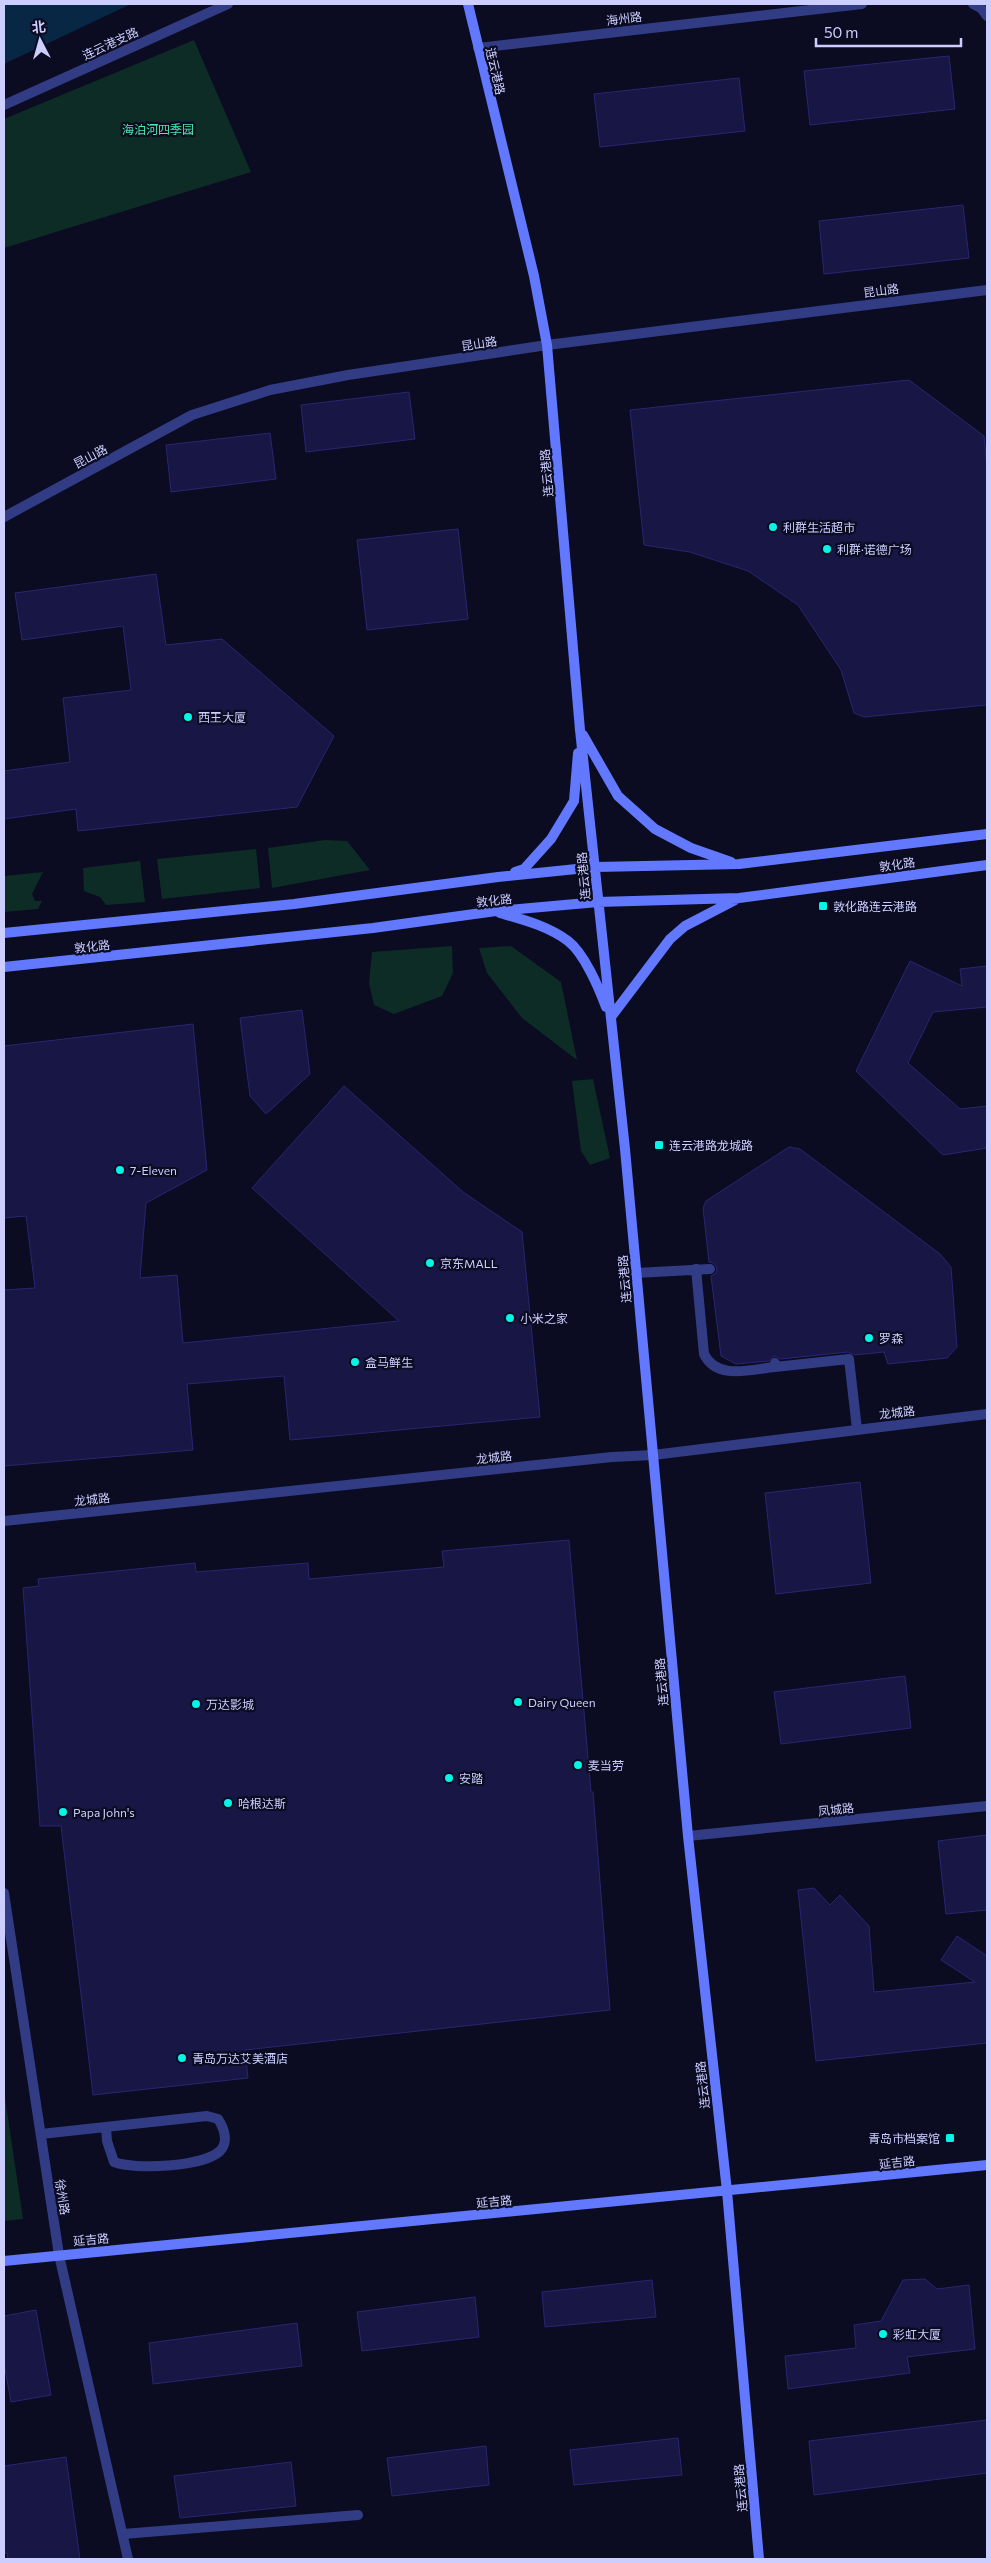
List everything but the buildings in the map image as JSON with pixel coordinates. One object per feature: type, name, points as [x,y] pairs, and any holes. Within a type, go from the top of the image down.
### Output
[{"type":"main road","name":"连云港路","points":[[468,4],[534,276],[548,345],[580,730],[596,867],[636,1273],[688,1836],[727,2191],[759,2559]]},
{"type":"main road","points":[[580,730],[618,796],[655,830],[691,848],[739,864]]},
{"type":"main road","points":[[498,877],[524,869],[551,839],[574,801],[580,730]]},
{"type":"main road","name":"敦化路","points":[[4,933],[294,904],[498,877],[596,867],[739,864],[987,834]]},
{"type":"main road","name":"敦化路","points":[[4,968],[374,928],[496,911],[598,902],[739,898],[987,865]]},
{"type":"main road","points":[[496,911],[542,926],[569,942],[593,976],[611,1017],[670,939],[685,926],[739,898]]},
{"type":"main road","name":"延吉路","points":[[4,2261],[59,2254],[987,2165]]},
{"type":"street","name":"连云港支路","points":[[4,105],[228,4]]},
{"type":"street","name":"海州路","points":[[478,48],[862,4]]},
{"type":"street","points":[[973,4],[981,8],[987,16]]},
{"type":"street","name":"昆山路","points":[[4,517],[192,415],[270,390],[348,375],[548,345],[987,290]]},
{"type":"street","points":[[696,1268],[704,1354],[708,1362],[723,1371],[849,1359],[857,1429]]},
{"type":"street","points":[[636,1273],[696,1268],[710,1269]]},
{"type":"street","name":"龙城路","points":[[4,1521],[612,1457],[653,1455],[987,1414]]},
{"type":"street","name":"凤城路","points":[[688,1836],[987,1806]]},
{"type":"street","name":"徐州路","points":[[4,1893],[59,2254],[128,2559]]},
{"type":"street","points":[[40,2134],[207,2116],[218,2119],[224,2128],[225,2137],[222,2150],[213,2156],[182,2163],[126,2166],[114,2162],[107,2141],[106,2127]]},
{"type":"street","points":[[123,2534],[358,2515]]},
{"type":"green space","name":"海泊河四季园","points":[[194,40],[251,172],[4,248],[4,119]]},
{"type":"green space","points":[[325,840],[347,841],[370,870],[272,888],[268,848]]},
{"type":"green space","points":[[256,849],[260,888],[162,899],[157,859]]},
{"type":"green space","points":[[140,861],[145,902],[106,905],[100,897],[84,891],[83,868]]},
{"type":"green space","points":[[43,872],[32,894],[35,901],[42,901],[38,909],[4,912],[4,876]]},
{"type":"green space","points":[[452,946],[453,973],[442,996],[394,1014],[374,1005],[369,983],[372,952]]},
{"type":"green space","points":[[511,946],[561,982],[577,1060],[522,1018],[487,973],[479,948]]},
{"type":"green space","points":[[593,1079],[610,1158],[590,1165],[581,1151],[572,1081]]},
{"type":"green space","points":[[4,2091],[23,2219],[4,2221]]},
{"type":"water","points":[[4,4],[131,4],[4,64]]},
{"type":"place","name":"利群生活超市","points":[[773,527]]},
{"type":"place","name":"利群·诺德广场","points":[[827,549]]},
{"type":"place","name":"西王大厦","points":[[188,717]]},
{"type":"place","name":"敦化路连云港路","points":[[823,906]]},
{"type":"place","name":"连云港路龙城路","points":[[659,1145]]},
{"type":"place","name":"7-Eleven","points":[[120,1170]]},
{"type":"place","name":"京东MALL","points":[[430,1263]]},
{"type":"place","name":"小米之家","points":[[510,1318]]},
{"type":"place","name":"罗森","points":[[869,1338]]},
{"type":"place","name":"盒马鲜生","points":[[355,1362]]},
{"type":"place","name":"Dairy Queen","points":[[518,1702]]},
{"type":"place","name":"万达影城","points":[[196,1704]]},
{"type":"place","name":"麦当劳","points":[[578,1765]]},
{"type":"place","name":"安踏","points":[[449,1778]]},
{"type":"place","name":"哈根达斯","points":[[228,1803]]},
{"type":"place","name":"Papa John's","points":[[63,1812]]},
{"type":"place","name":"青岛万达艾美酒店","points":[[182,2058]]},
{"type":"place","name":"青岛市档案馆","points":[[950,2138]]},
{"type":"place","name":"彩虹大厦","points":[[883,2334]]}]
